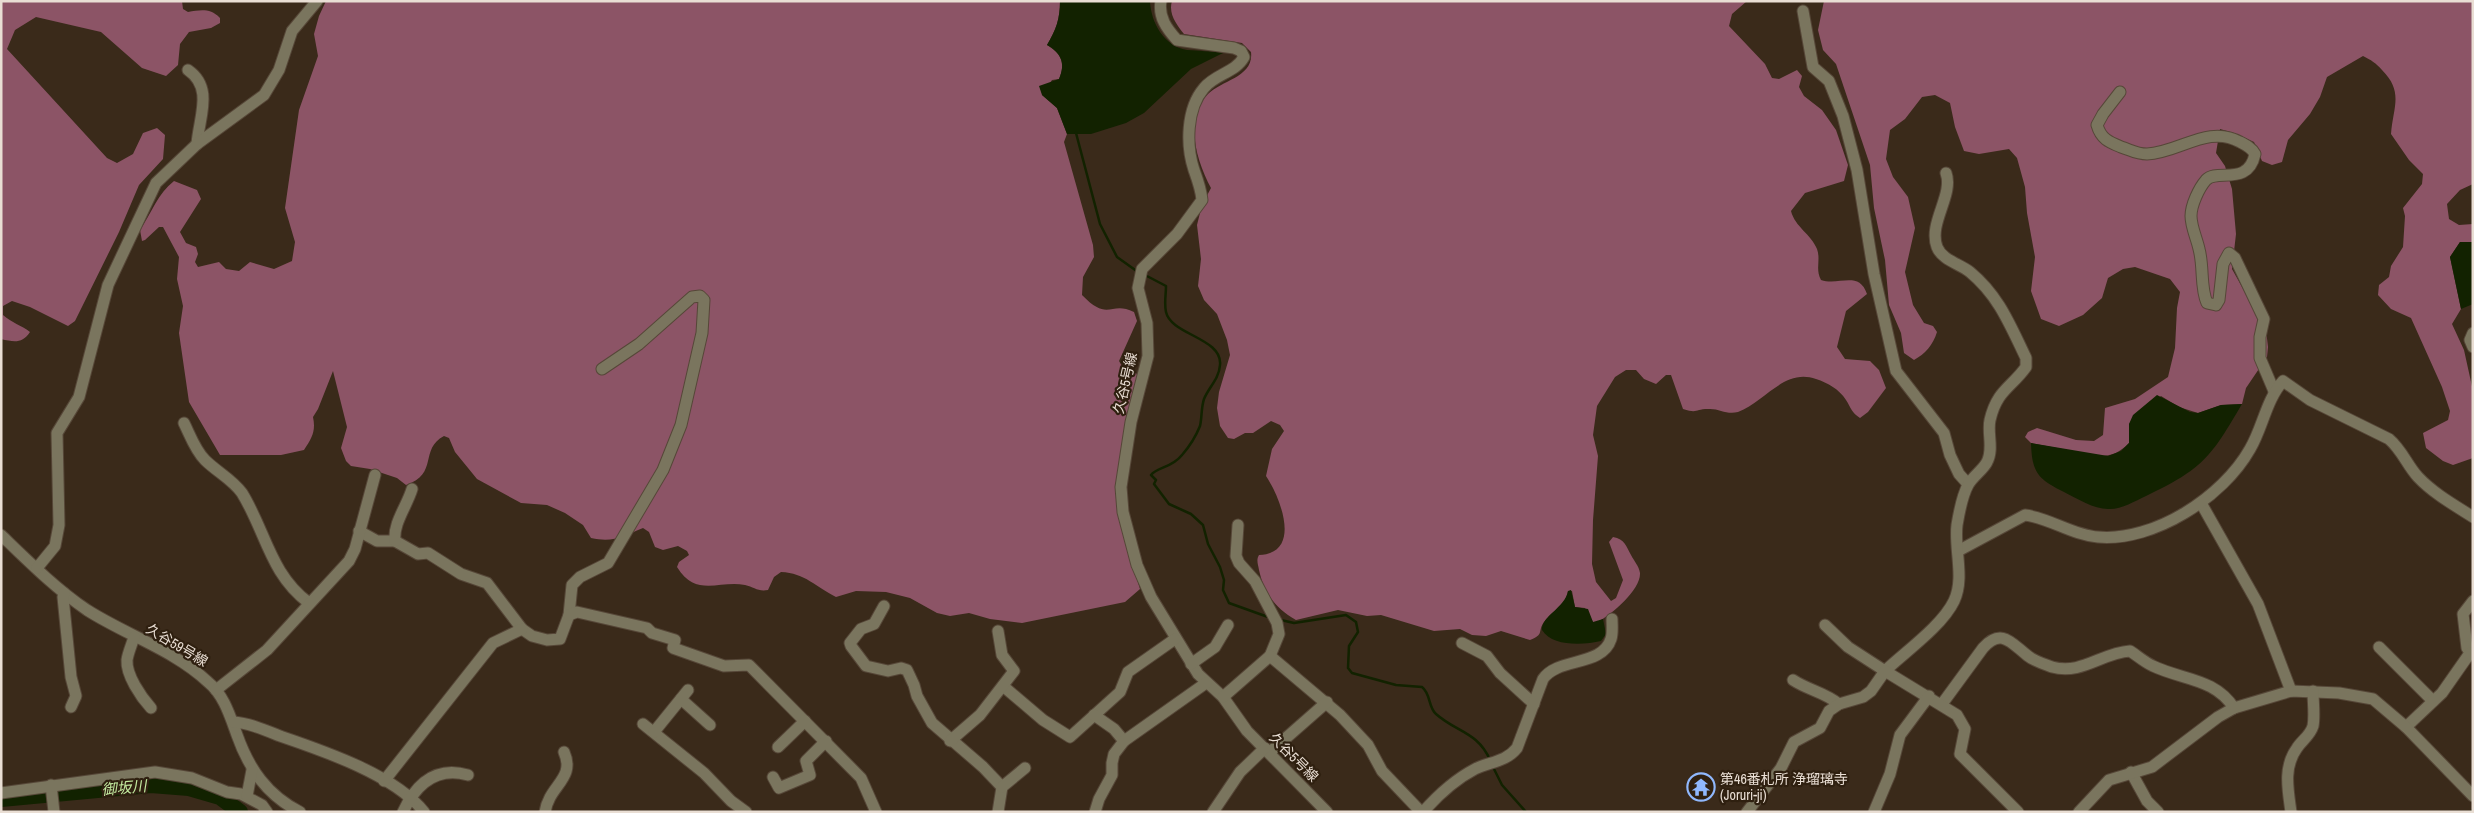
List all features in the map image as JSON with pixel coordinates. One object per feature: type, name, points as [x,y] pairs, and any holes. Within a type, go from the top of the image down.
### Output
[{"type":"street","points":[[37,568],[55,546],[59,525],[57,433],[79,398],[108,285],[156,183],[197,144],[264,95],[280,70],[292,30],[318,1]]},
{"type":"street","name":"久谷5号線","points":[[1161,1],[1160,12],[1162,18],[1178,40],[1234,48],[1241,51],[1244,58],[1234,68],[1204,87],[1192,110],[1189,136],[1190,150],[1202,200],[1177,234],[1140,272],[1138,288],[1147,323],[1148,356],[1125,454],[1121,487],[1123,512],[1141,573],[1151,597],[1191,664],[1206,683],[1223,697],[1247,731],[1327,812]]},
{"type":"street","points":[[1803,11],[1813,67],[1829,81],[1848,134],[1857,170],[1874,274],[1896,370],[1944,434],[1950,455],[1959,474],[1968,484]]},
{"type":"street","points":[[188,70],[198,77],[203,86],[204,98],[197,144]]},
{"type":"street","points":[[2120,92],[2097,125],[2100,135],[2109,143],[2132,153],[2146,154],[2158,153],[2195,139],[2224,136],[2246,145],[2255,154],[2249,167],[2238,174],[2230,177],[2216,175],[2206,180],[2195,200],[2191,217],[2200,251],[2207,303],[2216,305],[2219,300],[2223,264],[2229,254],[2236,258],[2261,309],[2264,319],[2260,336],[2260,358],[2274,390]]},
{"type":"street","points":[[1747,812],[1781,768],[1794,742],[1820,728],[1829,711],[1838,704],[1863,697],[1872,691],[1885,671],[1927,633],[1954,600],[1957,591],[1957,526],[1968,484],[1987,462],[1990,455],[1990,422],[1997,402],[2007,386],[2023,372],[2026,363],[2005,314],[1990,290],[1965,268],[1943,256],[1937,248],[1936,236],[1939,212],[1949,184],[1946,173]]},
{"type":"street","points":[[360,531],[377,541],[394,541],[418,554],[428,554],[461,574],[487,583],[522,629],[532,636],[555,640],[563,635],[569,615],[572,585],[580,577],[608,562],[663,470],[682,425],[702,333],[704,300],[700,296],[692,297],[639,344],[602,369]]},
{"type":"street","points":[[2473,333],[2470,340],[2473,347]]},
{"type":"street","points":[[1958,551],[2025,515],[2034,516],[2078,534],[2098,537],[2119,537],[2138,534],[2159,526],[2201,503],[2220,486],[2250,450],[2274,390],[2283,381],[2310,400],[2389,439],[2399,448],[2418,476],[2439,495],[2473,517]]},
{"type":"street","points":[[184,423],[204,459],[235,484],[249,507],[261,537],[281,574],[290,587],[309,603]]},
{"type":"street","points":[[216,690],[266,650],[350,561],[375,475]]},
{"type":"street","points":[[394,541],[396,527],[409,502],[412,489]]},
{"type":"street","points":[[2201,503],[2258,604],[2291,691]]},
{"type":"street","points":[[1223,697],[1270,656],[1279,634],[1276,619],[1255,581],[1239,563],[1236,556],[1238,525]]},
{"type":"street","name":"久谷59号線","points":[[1,535],[64,593],[87,610],[196,672],[216,690],[233,722],[252,770],[273,795],[300,812]]},
{"type":"street","points":[[64,593],[71,677],[76,696],[71,707]]},
{"type":"street","points":[[2406,728],[2433,702],[2472,654],[2467,648],[2462,614],[2473,602]]},
{"type":"street","points":[[884,606],[874,624],[856,634],[850,643],[851,646],[866,666],[888,671],[901,668],[907,670],[924,710],[937,729],[983,767],[1002,787]]},
{"type":"street","points":[[569,615],[577,612],[647,628],[652,633],[675,640],[673,648],[724,666],[749,665],[861,778],[876,812]]},
{"type":"street","points":[[1270,656],[1327,702],[1368,745],[1382,771],[1422,812],[1452,784],[1476,769],[1512,754],[1517,748],[1543,679],[1549,671],[1603,651],[1612,638],[1612,619]]},
{"type":"street","points":[[1191,664],[1216,647],[1228,625]]},
{"type":"street","points":[[1825,625],[1848,647],[1957,715],[1965,729],[1960,754],[2018,812]]},
{"type":"street","points":[[384,781],[493,643],[522,629]]},
{"type":"street","points":[[950,741],[980,715],[1014,671],[1002,655],[998,631]]},
{"type":"street","points":[[134,636],[127,661],[128,668],[145,701],[151,708]]},
{"type":"street","points":[[1942,704],[1983,648],[1992,640],[1999,638],[2011,641],[2037,661],[2066,670],[2074,670],[2105,656],[2130,651],[2153,667],[2210,685],[2220,691],[2234,708]]},
{"type":"street","points":[[1003,686],[1043,720],[1070,737],[1120,692],[1128,672],[1175,639]]},
{"type":"street","points":[[1462,643],[1487,656],[1500,673],[1534,704]]},
{"type":"street","points":[[2379,646],[2433,702]]},
{"type":"street","points":[[1792,680],[1810,690],[1822,692],[1838,704]]},
{"type":"street","points":[[1095,812],[1099,799],[1112,775],[1114,754],[1124,741],[1206,683]]},
{"type":"street","points":[[2079,812],[2109,780],[2152,767],[2218,716],[2234,708],[2291,691],[2313,691],[2373,699],[2406,728],[2473,796]]},
{"type":"street","points":[[2291,812],[2287,776],[2288,767],[2296,749],[2307,738],[2314,724],[2313,691]]},
{"type":"street","points":[[654,732],[684,694],[710,725]]},
{"type":"street","points":[[1874,812],[1890,774],[1900,734],[1929,696]]},
{"type":"street","points":[[1213,812],[1240,772],[1327,702]]},
{"type":"street","points":[[1094,715],[1114,729],[1124,741]]},
{"type":"street","points":[[778,747],[805,721]]},
{"type":"street","points":[[233,722],[250,725],[347,760],[410,797],[424,812]]},
{"type":"street","points":[[643,724],[704,773],[738,808],[746,812]]},
{"type":"street","points":[[773,777],[779,788],[810,775],[806,761],[826,741]]},
{"type":"street","points":[[545,812],[552,792],[568,768],[569,763],[564,752]]},
{"type":"street","points":[[998,812],[1002,787],[1025,768]]},
{"type":"street","points":[[246,796],[252,770]]},
{"type":"street","points":[[1,793],[155,772],[192,778],[227,792],[246,796],[267,812]]},
{"type":"street","points":[[403,812],[417,787],[440,774],[450,772],[468,774]]},
{"type":"street","points":[[2132,772],[2147,801],[2158,812]]},
{"type":"street","points":[[51,786],[54,810]]},
{"type":"shaded area","points":[[1,1],[182,1],[183,9],[188,12],[209,11],[220,18],[220,23],[211,28],[189,32],[180,44],[178,65],[166,76],[142,68],[101,32],[36,17],[15,30],[7,49],[107,158],[117,163],[133,154],[143,133],[157,128],[165,135],[163,159],[139,185],[119,232],[75,321],[68,326],[30,307],[12,301],[3,306],[3,315],[30,332],[24,339],[17,341],[1,339]]},
{"type":"shaded area","points":[[326,1],[1060,1],[1057,24],[1047,45],[1059,55],[1062,68],[1059,79],[1052,80],[1042,95],[1057,108],[1067,134],[1064,142],[1093,245],[1094,257],[1083,277],[1082,295],[1098,308],[1104,310],[1120,308],[1134,312],[1137,321],[1119,361],[1123,368],[1136,373],[1140,381],[1115,490],[1125,540],[1140,589],[1125,602],[1022,623],[990,619],[969,613],[950,616],[937,613],[910,598],[886,592],[856,591],[836,597],[804,578],[781,572],[774,577],[768,590],[735,584],[700,585],[684,576],[677,567],[679,562],[689,555],[687,551],[678,546],[663,550],[655,547],[649,532],[643,528],[612,539],[591,538],[583,525],[565,513],[547,505],[521,503],[477,479],[455,452],[449,438],[444,436],[432,448],[422,475],[406,485],[397,478],[370,469],[351,466],[346,461],[341,448],[347,427],[333,371],[313,417],[313,434],[304,450],[281,455],[220,455],[189,402],[179,333],[183,306],[177,279],[179,257],[163,227],[159,227],[142,241],[140,230],[159,198],[174,181],[197,190],[201,199],[180,232],[186,243],[196,247],[198,254],[195,262],[198,267],[219,262],[226,269],[239,271],[250,262],[274,269],[292,261],[295,242],[285,208],[299,110],[318,56],[314,34]]},
{"type":"shaded area","points":[[1060,1],[1150,1],[1156,25],[1165,39],[1172,44],[1187,50],[1223,53],[1191,69],[1144,113],[1126,123],[1091,134],[1067,134],[1057,108],[1042,95],[1039,86],[1059,79],[1061,73],[1062,63],[1059,55],[1047,45],[1057,24]]},
{"type":"shaded area","points":[[1172,1],[1747,1],[1732,14],[1729,26],[1765,64],[1772,78],[1779,79],[1797,70],[1802,76],[1799,87],[1804,96],[1822,110],[1836,130],[1848,165],[1844,181],[1805,193],[1791,211],[1796,222],[1817,249],[1818,272],[1821,280],[1854,281],[1863,287],[1867,294],[1846,311],[1837,347],[1845,359],[1870,361],[1879,370],[1886,388],[1868,412],[1860,418],[1853,412],[1837,390],[1816,379],[1805,377],[1794,378],[1784,382],[1748,407],[1734,413],[1712,409],[1694,411],[1683,409],[1671,375],[1666,375],[1656,384],[1644,379],[1636,370],[1626,370],[1615,377],[1597,406],[1593,435],[1598,456],[1592,564],[1596,582],[1611,601],[1616,598],[1623,580],[1609,542],[1613,537],[1625,543],[1640,573],[1636,587],[1625,601],[1598,622],[1593,622],[1585,608],[1575,607],[1572,591],[1568,591],[1565,601],[1547,618],[1539,634],[1530,640],[1501,631],[1486,636],[1472,635],[1460,629],[1434,631],[1381,615],[1367,616],[1338,610],[1296,620],[1276,605],[1267,593],[1257,562],[1259,555],[1273,552],[1281,545],[1284,535],[1282,510],[1272,485],[1266,476],[1272,449],[1284,431],[1280,425],[1271,421],[1253,433],[1245,433],[1234,439],[1228,438],[1220,426],[1217,408],[1219,392],[1230,355],[1227,340],[1217,314],[1204,300],[1198,286],[1201,259],[1197,225],[1202,205],[1211,188],[1197,153],[1194,128],[1196,116],[1200,104],[1208,94],[1242,73],[1248,67],[1251,60],[1251,52],[1242,43],[1184,34],[1172,15]]},
{"type":"shaded area","points":[[1824,1],[2473,1],[2473,184],[2460,190],[2447,204],[2449,219],[2459,225],[2473,224],[2473,242],[2460,242],[2450,257],[2461,309],[2452,324],[2464,350],[2473,391],[2473,458],[2453,465],[2443,461],[2426,448],[2423,433],[2448,420],[2450,411],[2442,387],[2411,318],[2391,309],[2378,295],[2379,285],[2389,277],[2391,266],[2403,247],[2405,216],[2403,208],[2422,184],[2423,174],[2409,160],[2391,134],[2396,100],[2393,85],[2389,78],[2373,62],[2363,56],[2327,77],[2320,97],[2310,114],[2288,140],[2282,162],[2272,165],[2262,161],[2254,142],[2220,129],[2216,153],[2225,166],[2232,189],[2236,234],[2232,269],[2266,330],[2268,347],[2267,357],[2246,388],[2242,404],[2221,405],[2198,413],[2179,407],[2161,396],[2129,424],[2129,443],[2116,453],[2099,456],[2031,443],[2025,437],[2028,432],[2037,428],[2076,440],[2094,441],[2103,435],[2105,408],[2135,399],[2168,377],[2175,348],[2177,308],[2180,292],[2170,279],[2135,267],[2123,269],[2108,278],[2102,298],[2083,315],[2059,326],[2041,319],[2031,291],[2035,257],[2027,213],[2025,187],[2017,158],[2009,149],[1979,154],[1964,151],[1955,127],[1950,103],[1935,95],[1922,97],[1905,119],[1890,130],[1886,159],[1893,177],[1908,197],[1915,228],[1905,272],[1913,305],[1924,323],[1933,326],[1937,332],[1931,345],[1918,358],[1914,360],[1904,353],[1901,333],[1889,305],[1885,260],[1874,208],[1870,165],[1836,64],[1823,50],[1818,30]]},
{"type":"shaded area","points":[[2460,242],[2473,242],[2473,304],[2461,309],[2450,257]]},
{"type":"shaded area","points":[[2157,395],[2190,412],[2198,413],[2221,405],[2242,404],[2222,437],[2204,460],[2181,478],[2124,506],[2115,509],[2104,509],[2093,506],[2048,483],[2038,474],[2033,461],[2031,443],[2108,456],[2121,451],[2129,443],[2129,424],[2133,415]]},
{"type":"shaded area","points":[[1571,590],[1575,607],[1588,609],[1593,622],[1603,619],[1606,634],[1601,641],[1577,644],[1561,642],[1547,636],[1542,630],[1545,620],[1563,602],[1568,591]]},
{"type":"waterway","points":[[1076,133],[1100,224],[1117,257],[1138,272]]},
{"type":"waterway","points":[[1145,275],[1166,286],[1165,309],[1170,320],[1214,349],[1219,356],[1220,365],[1216,379],[1204,399],[1200,426],[1194,437],[1178,459],[1151,475],[1156,480],[1154,484],[1169,504],[1191,514],[1203,525],[1208,544],[1220,567],[1224,580],[1223,590],[1229,603],[1268,617]]},
{"type":"waterway","points":[[1281,620],[1294,623],[1346,615],[1356,622],[1358,632],[1349,646],[1348,668],[1352,673],[1396,685],[1422,687],[1427,693],[1433,711],[1473,738],[1485,751],[1490,760]]},
{"type":"waterway","points":[[1493,767],[1502,785],[1526,812]]},
{"type":"waterway","name":"御坂川","points":[[1,799],[151,785],[189,788],[220,797],[240,812]]},
{"type":"place","name":"第46番札所 浄瑠璃寺 (Joruri-ji)","points":[[1701,787]]}]
